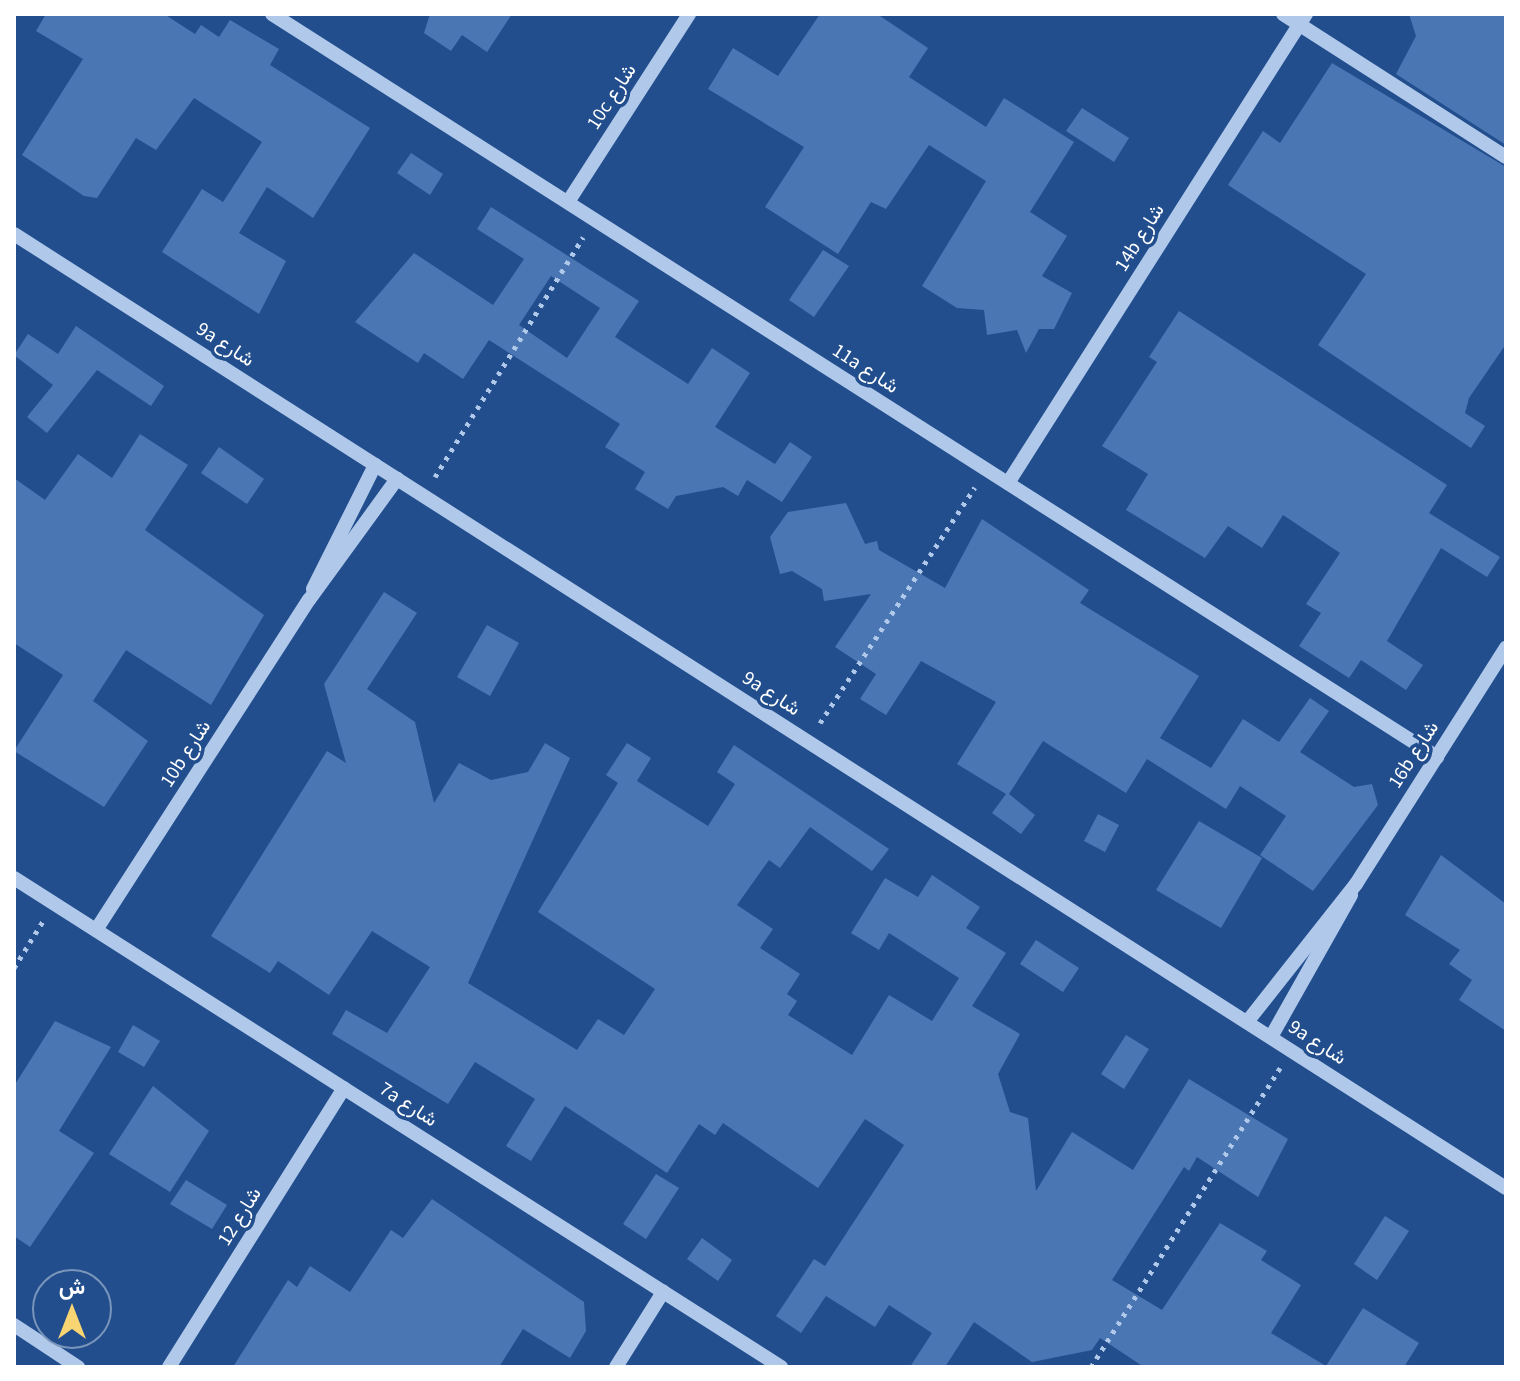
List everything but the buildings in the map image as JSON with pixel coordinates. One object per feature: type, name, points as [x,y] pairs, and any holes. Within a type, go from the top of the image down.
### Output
[{"type":"street","name":"11a شارع","points":[[272,14],[1437,757]]},
{"type":"street","name":"10c شارع","points":[[568,202],[689,14]]},
{"type":"street","points":[[1283,14],[1302,19],[1506,157]]},
{"type":"street","name":"14b شارع","points":[[1008,483],[1302,19]]},
{"type":"street","name":"9a شارع","points":[[14,234],[1506,1188]]},
{"type":"street","name":"10b شارع","points":[[309,600],[375,465]]},
{"type":"street","name":"10b شارع","points":[[96,930],[309,600],[397,479]]},
{"type":"street","name":"16b شارع","points":[[1271,1037],[1356,884],[1506,648]]},
{"type":"street","name":"7a شارع","points":[[14,878],[781,1367]]},
{"type":"street","name":"16b شارع","points":[[1247,1022],[1356,884]]},
{"type":"street","name":"شارع 12","points":[[169,1367],[344,1088]]},
{"type":"street","points":[[616,1367],[663,1292]]},
{"type":"street","points":[[14,1325],[78,1367]]},
{"type":"path","points":[[423,496],[594,219]]},
{"type":"path","points":[[808,742],[986,469]]},
{"type":"path","points":[[14,968],[53,903]]},
{"type":"path","points":[[1091,1367],[1291,1050]]}]
